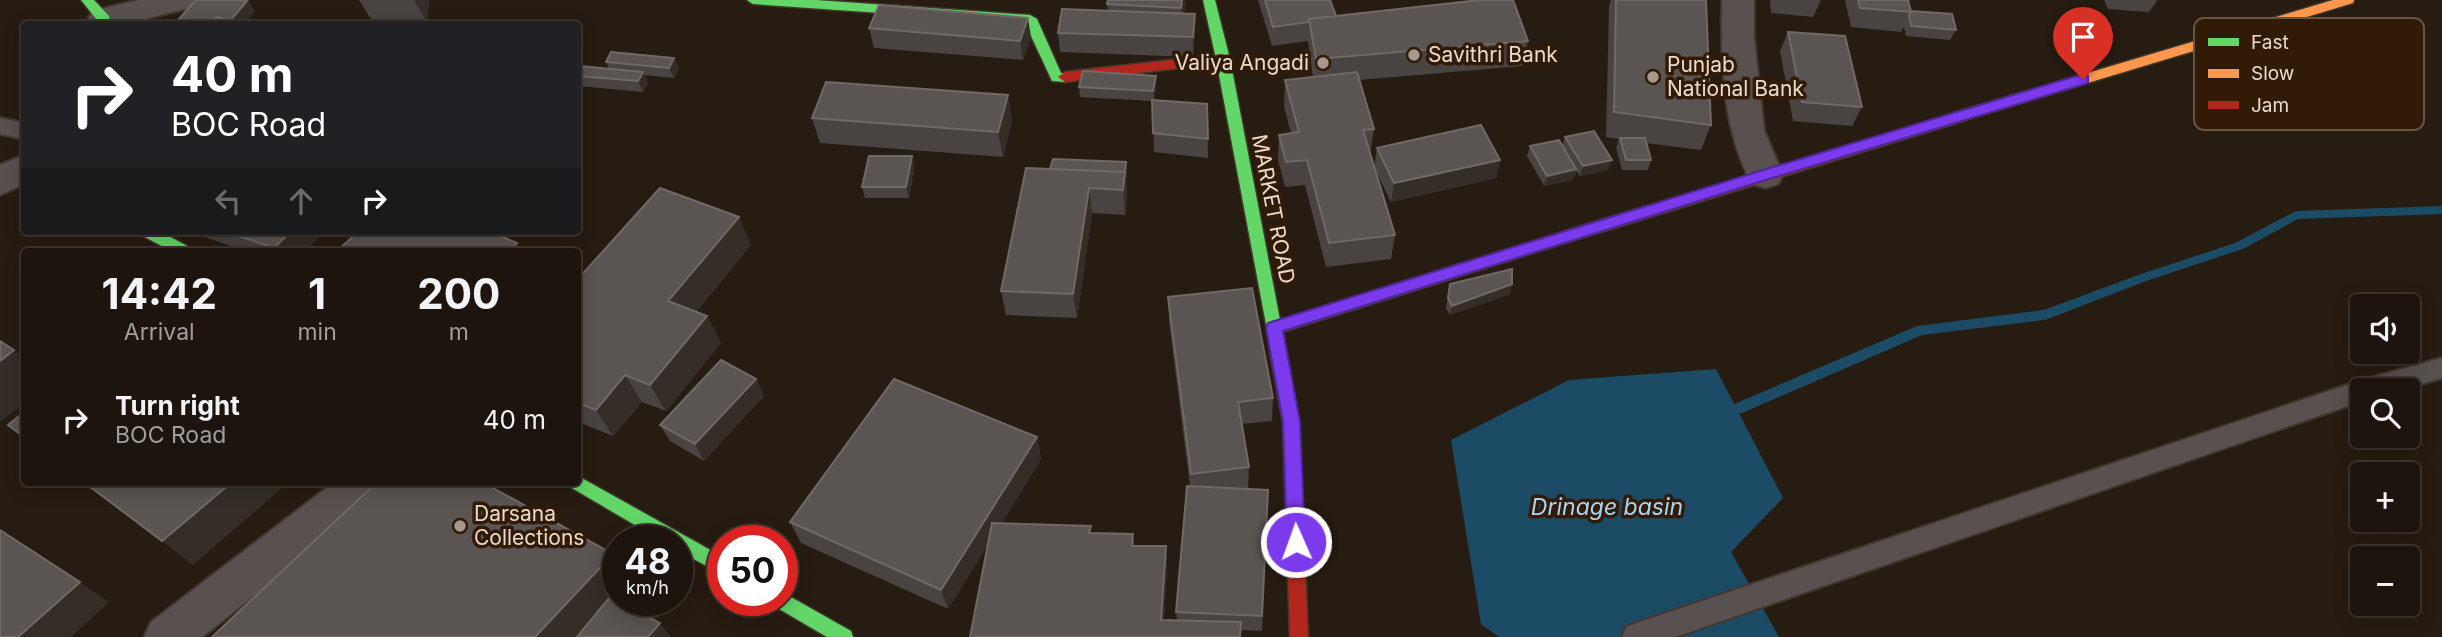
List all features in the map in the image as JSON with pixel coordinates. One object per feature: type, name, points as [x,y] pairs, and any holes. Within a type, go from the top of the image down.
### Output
[{"type":"main road","points":[[753,0],[1030,19],[1057,78],[1223,59]]},
{"type":"main road","name":"MARKET ROAD","points":[[1209,0],[1223,59],[1292,422],[1299,637]]},
{"type":"main road","points":[[2288,18],[2348,0]]},
{"type":"main road","points":[[1274,328],[1765,175],[2194,46]]},
{"type":"main road","points":[[154,235],[178,248]]},
{"type":"main road","points":[[581,485],[707,558]]},
{"type":"main road","points":[[798,610],[844,637]]},
{"type":"street","points":[[98,15],[182,0]]},
{"type":"street","points":[[1738,0],[1738,37],[1748,130],[1765,175]]},
{"type":"street","points":[[0,182],[21,170]]},
{"type":"street","points":[[167,637],[361,486]]},
{"type":"lane","points":[[0,126],[21,130]]},
{"type":"lane","points":[[2409,378],[2442,368]]},
{"type":"lane","points":[[1636,637],[1993,514],[2350,396]]},
{"type":"water","name":"Drinage basin","points":[[1716,369],[1783,498],[1731,552],[1779,637],[1499,637],[1481,624],[1451,440],[1569,380]]},
{"type":"building","points":[[196,0],[247,1],[230,21],[217,17],[211,21],[179,19]]},
{"type":"building","points":[[1108,0],[1182,0],[1181,8],[1107,4]]},
{"type":"building","points":[[1265,0],[1330,0],[1336,16],[1273,27]]},
{"type":"building","points":[[1480,0],[1513,0],[1528,41],[1316,59],[1309,19]]},
{"type":"building","name":"Punjab National Bank","points":[[1616,0],[1706,0],[1711,125],[1614,112]]},
{"type":"building","points":[[1858,0],[1908,0],[1911,12],[1860,8]]},
{"type":"building","points":[[879,5],[1028,18],[1020,41],[869,28]]},
{"type":"building","points":[[1062,9],[1195,14],[1193,37],[1058,33]]},
{"type":"building","points":[[1911,11],[1952,14],[1956,30],[1911,26]]},
{"type":"building","points":[[217,17],[228,21],[211,21]]},
{"type":"building","points":[[1788,32],[1845,36],[1862,107],[1802,102]]},
{"type":"building","points":[[611,52],[674,58],[669,68],[606,62]]},
{"type":"building","points":[[581,66],[643,72],[638,81],[581,76]]},
{"type":"building","points":[[1083,71],[1156,76],[1153,91],[1079,87]]},
{"type":"building","points":[[1357,72],[1374,129],[1363,130],[1395,235],[1329,243],[1307,160],[1286,162],[1279,135],[1299,132],[1285,80]]},
{"type":"building","points":[[826,82],[1008,95],[998,132],[812,118]]},
{"type":"building","points":[[1152,100],[1207,104],[1208,139],[1153,133]]},
{"type":"building","points":[[1481,125],[1500,160],[1394,183],[1377,148]]},
{"type":"building","points":[[1594,131],[1612,160],[1583,166],[1565,137]]},
{"type":"building","points":[[1620,138],[1645,138],[1651,160],[1626,160]]},
{"type":"building","points":[[1559,140],[1576,169],[1547,176],[1530,146]]},
{"type":"building","points":[[869,156],[912,156],[906,187],[862,187]]},
{"type":"building","points":[[1053,159],[1126,162],[1125,172],[1050,169]]},
{"type":"building","points":[[1026,168],[1125,172],[1123,190],[1089,188],[1073,294],[1001,291]]},
{"type":"building","points":[[660,188],[739,217],[668,301],[707,316],[650,385],[625,375],[596,410],[581,404],[581,276]]},
{"type":"building","points":[[237,235],[287,235],[274,248]]},
{"type":"building","points":[[355,235],[498,235],[517,243],[511,248],[340,248]]},
{"type":"building","points":[[1512,269],[1512,284],[1452,306],[1448,298],[1450,284]]},
{"type":"building","points":[[1252,288],[1273,398],[1238,402],[1249,467],[1191,474],[1168,297]]},
{"type":"building","points":[[0,341],[14,350],[0,361]]},
{"type":"building","points":[[721,360],[756,379],[695,444],[660,425]]},
{"type":"building","points":[[894,379],[1037,437],[941,590],[790,522]]},
{"type":"building","points":[[21,414],[21,435],[8,425]]},
{"type":"building","points":[[89,486],[227,486],[162,541]]},
{"type":"building","name":"Darsana Collections","points":[[373,486],[489,486],[602,548],[602,566],[535,637],[212,637]]},
{"type":"building","points":[[1187,486],[1268,490],[1262,616],[1176,612]]},
{"type":"building","points":[[992,523],[1091,526],[1089,533],[1133,534],[1132,546],[1166,546],[1161,620],[1241,622],[1240,637],[970,637]]},
{"type":"building","points":[[0,530],[80,582],[18,637],[0,637]]},
{"type":"building","points":[[602,607],[602,616],[647,616],[660,623],[648,637],[577,637]]},
{"type":"waterway","points":[[1737,409],[1921,330],[2045,315],[2145,277],[2239,246],[2296,215],[2442,210]]},
{"type":"traffic: fast","points":[[87,0],[104,21]]},
{"type":"traffic: fast","points":[[753,0],[1030,19],[1057,78],[1065,77]]},
{"type":"traffic: fast","points":[[1209,0],[1223,59],[1278,351]]},
{"type":"traffic: fast","points":[[1274,328],[1601,226]]},
{"type":"traffic: fast","points":[[154,235],[178,248]]},
{"type":"traffic: fast","points":[[581,485],[707,558]]},
{"type":"traffic: fast","points":[[798,610],[844,637]]},
{"type":"traffic: slow","points":[[2288,18],[2348,0]]},
{"type":"traffic: slow","points":[[1958,117],[2194,46]]},
{"type":"traffic: jam","points":[[1065,77],[1223,59]]},
{"type":"traffic: jam","points":[[1601,226],[1958,117]]},
{"type":"traffic: jam","points":[[1278,351],[1291,423],[1299,637]]},
{"type":"place","name":"Savithri Bank","points":[[1414,55]]},
{"type":"place","name":"Valiya Angadi","points":[[1323,63]]},
{"type":"place","name":"Punjab National Bank","points":[[1653,77]]},
{"type":"place","name":"Darsana Collections","points":[[460,526]]},
{"type":"route","points":[[1296,542],[1292,422],[1274,328],[2083,79]]}]
